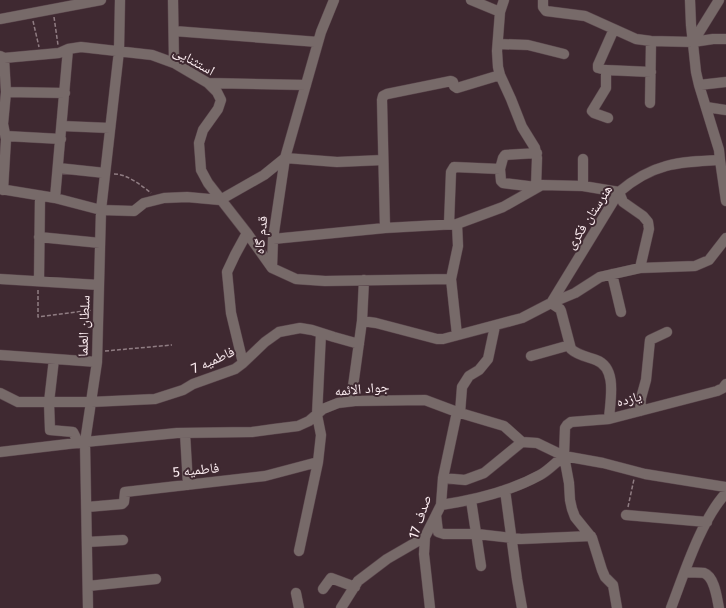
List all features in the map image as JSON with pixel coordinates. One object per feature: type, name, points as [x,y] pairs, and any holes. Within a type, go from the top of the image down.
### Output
[{"type":"street","points":[[0,20],[32,14],[59,6],[101,0]]},
{"type":"street","name":"سلطان العلما","points":[[88,608],[87,507],[81,442],[91,402],[97,357],[101,210],[119,51],[120,0]]},
{"type":"street","points":[[174,0],[174,63]]},
{"type":"street","name":"قدم گاه","points":[[334,0],[318,42],[285,158],[273,240],[272,268],[296,279],[325,281],[451,279]]},
{"type":"street","points":[[471,0],[500,12]]},
{"type":"street","points":[[504,0],[500,12],[497,51],[500,75],[522,127],[537,153],[536,187]]},
{"type":"street","points":[[543,0],[543,7],[546,11],[585,16],[636,39],[651,41],[693,42],[726,39]]},
{"type":"street","points":[[690,0],[693,42],[699,85],[723,160],[726,201]]},
{"type":"street","points":[[693,42],[720,0]]},
{"type":"street","points":[[614,29],[598,68],[606,70],[651,72]]},
{"type":"street","points":[[174,31],[318,42]]},
{"type":"street","points":[[650,103],[651,41]]},
{"type":"street","points":[[498,44],[528,45],[564,54]]},
{"type":"street","name":"استثنایی","points":[[2,57],[40,55],[81,47],[119,51],[152,56],[174,63],[208,82],[217,92],[221,100],[218,109],[203,130],[199,143],[201,170],[220,200],[247,233],[272,268]]},
{"type":"street","points":[[55,198],[65,93],[63,51]]},
{"type":"street","points":[[2,57],[6,92],[2,112],[6,136],[1,190],[55,198],[101,210],[134,211],[144,203],[158,199],[187,197],[220,200],[264,175],[285,158],[337,162],[383,160]]},
{"type":"street","points":[[606,70],[606,88],[592,111],[608,118]]},
{"type":"street","points":[[385,228],[382,100],[384,96],[387,94],[451,81],[457,88],[500,75]]},
{"type":"street","points":[[208,82],[306,85]]},
{"type":"street","points":[[699,85],[726,82]]},
{"type":"street","points":[[6,92],[65,93]]},
{"type":"street","points":[[706,107],[726,110]]},
{"type":"street","points":[[62,126],[110,128]]},
{"type":"street","points":[[6,136],[61,139]]},
{"type":"street","points":[[536,187],[503,183],[501,180],[500,169],[502,158],[505,155],[537,153]]},
{"type":"street","points":[[583,159],[583,186]]},
{"type":"street","name":"هنرستان فکری","points":[[551,303],[619,192],[630,183],[654,169],[683,162],[723,160]]},
{"type":"street","points":[[457,335],[451,279],[458,246],[453,224],[452,169],[454,167],[500,169]]},
{"type":"street","points":[[58,168],[105,173]]},
{"type":"street","points":[[273,240],[385,228],[453,224],[503,206],[539,185],[583,186],[619,192],[623,202],[643,216],[648,222],[649,229],[640,268]]},
{"type":"street","points":[[39,281],[40,196]]},
{"type":"street","points":[[243,363],[231,313],[227,272],[247,233]]},
{"type":"street","points":[[40,237],[100,243]]},
{"type":"street","points":[[362,321],[437,339],[443,339],[522,318],[575,293],[600,277],[640,268],[695,266],[709,260],[726,238]]},
{"type":"street","points":[[612,274],[621,312]]},
{"type":"street","points":[[0,279],[99,285]]},
{"type":"street","points":[[351,401],[362,321],[364,280]]},
{"type":"street","points":[[551,303],[560,309],[570,345],[575,352],[599,362],[607,368],[610,377],[609,419]]},
{"type":"street","name":"صدف 17","points":[[430,608],[424,554],[425,537],[441,505],[443,478],[459,413],[462,387],[469,376],[479,370],[488,359],[495,326]]},
{"type":"street","name":"فاطمیه 7","points":[[0,393],[18,402],[91,402],[155,399],[183,390],[193,384],[235,368],[279,332],[300,328],[312,330],[359,344]]},
{"type":"street","points":[[640,411],[641,398],[646,380],[650,340],[667,332]]},
{"type":"street","points":[[299,552],[318,462],[321,435],[317,415],[321,333]]},
{"type":"street","points":[[531,356],[570,345]]},
{"type":"street","points":[[0,355],[54,359],[97,357]]},
{"type":"street","points":[[54,359],[49,402],[50,430],[73,432],[81,442]]},
{"type":"street","name":"یازده","points":[[564,456],[565,428],[571,422],[609,419],[717,391],[723,388],[726,384]]},
{"type":"street","name":"جواد الائمه","points":[[0,452],[81,442],[185,433],[252,432],[298,426],[309,421],[329,406],[351,401],[425,400],[459,413],[504,426],[522,442]]},
{"type":"street","points":[[185,433],[188,485]]},
{"type":"street","points":[[443,478],[465,480],[484,473],[522,442],[537,443],[564,456],[726,488]]},
{"type":"street","points":[[441,505],[471,500],[505,490],[540,475],[564,456]]},
{"type":"street","points":[[564,456],[572,509],[575,517],[591,536],[605,577],[613,585],[617,608]]},
{"type":"street","name":"فاطمیه 5","points":[[87,507],[122,504],[124,502],[125,492],[265,476],[318,462]]},
{"type":"street","points":[[505,490],[522,608]]},
{"type":"street","points":[[671,608],[707,522],[717,503],[726,493]]},
{"type":"street","points":[[471,500],[481,566]]},
{"type":"street","points":[[436,515],[438,532],[441,533],[477,534],[521,539],[591,536]]},
{"type":"street","points":[[626,515],[707,522]]},
{"type":"street","points":[[341,608],[358,581],[387,559],[425,537]]},
{"type":"street","points":[[87,542],[123,540]]},
{"type":"street","points":[[685,572],[704,573],[707,575],[716,588],[719,608]]},
{"type":"street","points":[[323,589],[331,578],[355,586]]},
{"type":"street","points":[[88,586],[156,579]]},
{"type":"street","points":[[296,593],[299,608]]},
{"type":"path","points":[[59,6],[63,51]]},
{"type":"path","points":[[32,14],[40,55]]},
{"type":"path","points":[[105,173],[118,174],[138,184],[158,199]]},
{"type":"path","points":[[39,281],[38,317],[98,309]]},
{"type":"path","points":[[97,357],[172,345]]},
{"type":"path","points":[[626,515],[635,471]]}]
